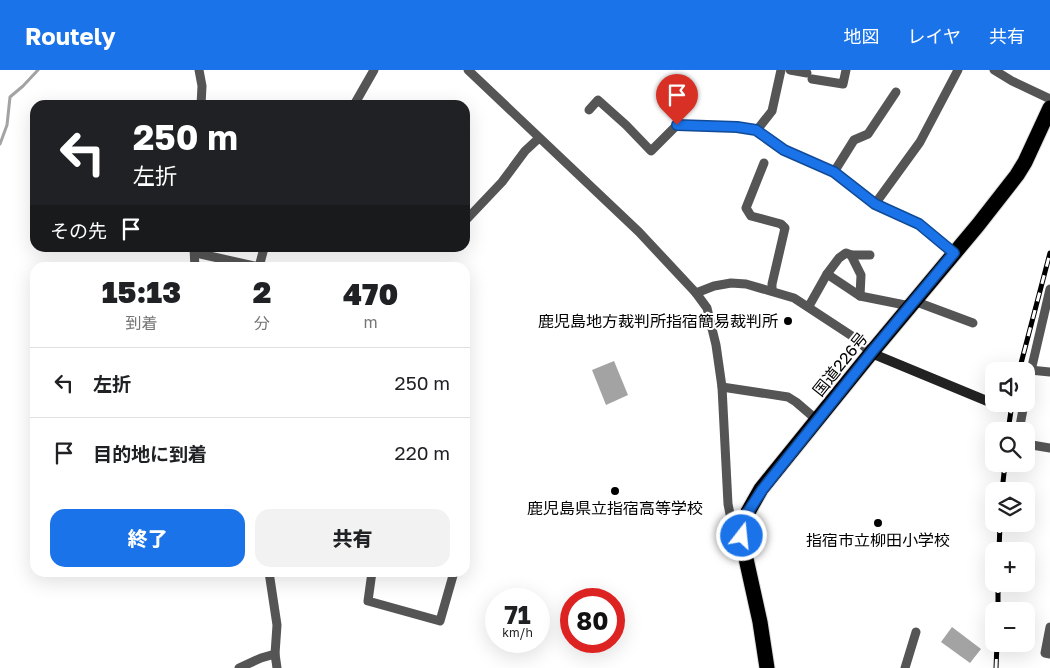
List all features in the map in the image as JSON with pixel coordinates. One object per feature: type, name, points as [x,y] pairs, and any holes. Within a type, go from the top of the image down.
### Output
[{"type":"highway","name":"国道226号","points":[[767,668],[760,622],[742,536],[748,512],[762,490],[817,420],[1017,175],[1026,162],[1050,108]]},
{"type":"main road","points":[[871,353],[985,400]]},
{"type":"street","points":[[199,70],[202,86],[201,100]]},
{"type":"street","points":[[357,100],[374,70]]},
{"type":"street","points":[[468,70],[639,232],[696,293],[707,308],[716,345],[722,387],[728,504],[731,519],[742,536]]},
{"type":"street","points":[[756,130],[772,111],[780,70]]},
{"type":"street","points":[[790,70],[843,84],[846,70]]},
{"type":"street","points":[[875,204],[920,142],[958,70]]},
{"type":"street","points":[[994,70],[1012,81],[1050,98]]},
{"type":"street","points":[[834,172],[854,140],[868,134],[896,92]]},
{"type":"street","points":[[589,110],[598,100],[651,151],[677,125],[737,127],[756,130],[784,150],[834,172],[875,204],[919,224],[954,253]]},
{"type":"street","points":[[470,216],[502,182],[525,151],[539,138]]},
{"type":"street","points":[[764,163],[746,208],[751,216],[781,224],[785,228],[772,291]]},
{"type":"street","points":[[203,252],[243,262]]},
{"type":"street","points":[[809,306],[838,258],[846,253],[851,255],[870,255]]},
{"type":"street","points":[[851,255],[861,274],[860,296]]},
{"type":"street","points":[[828,274],[860,296],[912,304],[973,324]]},
{"type":"street","points":[[696,293],[714,286],[731,283],[746,284],[794,298],[809,306],[855,338],[871,353]]},
{"type":"street","points":[[1032,362],[1050,289]]},
{"type":"street","points":[[1035,370],[1050,372]]},
{"type":"street","points":[[722,387],[788,398],[796,402],[817,420]]},
{"type":"street","points":[[1035,446],[1050,448]]},
{"type":"street","points":[[270,577],[276,625],[275,654],[277,668]]},
{"type":"street","points":[[371,577],[368,600],[440,621],[453,577]]},
{"type":"street","points":[[1050,627],[1046,653],[1050,654]]},
{"type":"street","points":[[905,668],[916,632]]},
{"type":"street","points":[[239,668],[260,658],[275,654]]},
{"type":"shaded area","points":[[614,361],[628,395],[606,405],[592,370]]},
{"type":"shaded area","points":[[952,627],[981,649],[970,663],[941,642]]},
{"type":"waterway","points":[[0,144],[7,125],[10,97],[38,70]]},
{"type":"railway","points":[[1021,362],[1050,253]]},
{"type":"railway","points":[[1009,422],[1011,412]]},
{"type":"railway","points":[[1003,482],[1004,472]]},
{"type":"railway","points":[[999,542],[1000,532]]},
{"type":"railway","points":[[998,592],[998,602]]},
{"type":"railway","points":[[996,668],[997,652]]},
{"type":"place","name":"鹿児島地方裁判所指宿簡易裁判所","points":[[788,321]]},
{"type":"place","name":"鹿児島県立指宿高等学校","points":[[615,491]]},
{"type":"place","name":"指宿市立柳田小学校","points":[[878,523]]},
{"type":"route","points":[[677,125],[737,127],[756,130],[784,150],[834,172],[875,204],[919,224],[954,253],[871,353],[762,490],[748,512],[742,536]]}]
